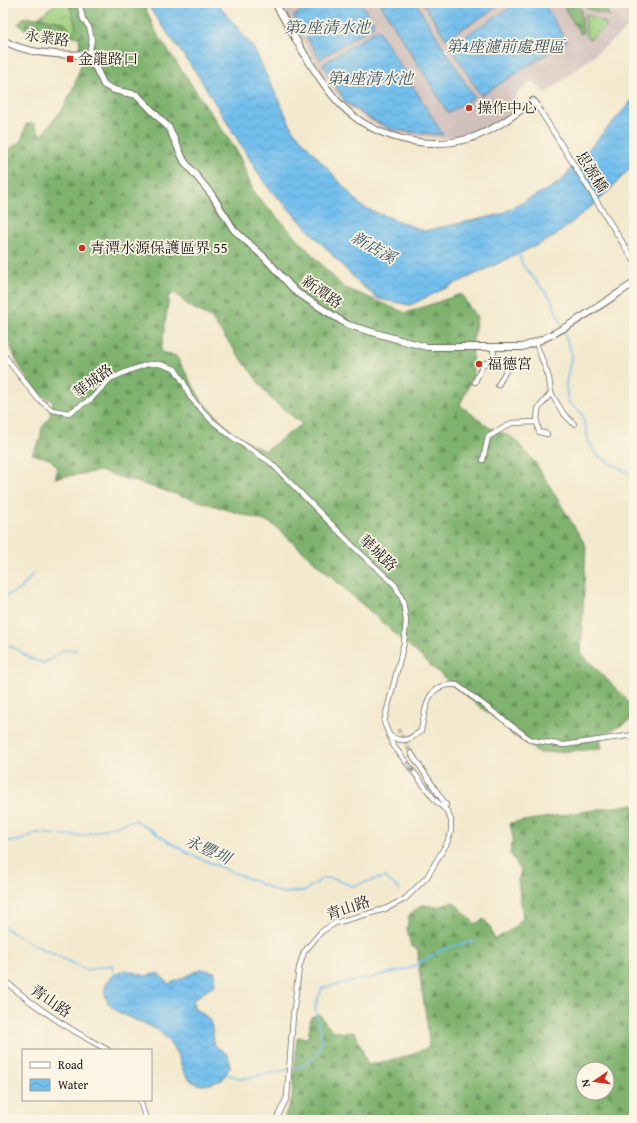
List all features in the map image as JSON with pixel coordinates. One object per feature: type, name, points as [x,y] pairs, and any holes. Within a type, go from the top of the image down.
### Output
[{"type":"street","points":[[79,3],[83,18],[92,39],[89,54]]},
{"type":"street","points":[[275,3],[326,87],[342,106],[368,125],[392,136],[413,141],[437,142],[470,138],[506,121],[533,100],[536,104]]},
{"type":"street","name":"永業路","points":[[3,40],[15,46],[29,50],[70,54],[89,54]]},
{"type":"street","name":"新潭路","points":[[89,54],[104,85],[114,90],[137,95],[169,128],[184,160],[212,195],[234,230],[265,258],[296,292],[348,325],[427,347],[522,346],[536,343],[634,283]]},
{"type":"street","name":"思源橋","points":[[536,104],[634,261]]},
{"type":"street","points":[[536,343],[549,378],[551,393],[563,413],[574,424]]},
{"type":"street","points":[[493,346],[494,360]]},
{"type":"street","name":"華城路","points":[[3,354],[38,399],[52,410],[69,413],[90,399],[110,379],[128,370],[148,364],[160,364],[175,369],[184,383],[190,397],[210,420],[232,437],[270,462],[356,549],[395,585],[403,601],[406,621],[400,659],[386,709],[384,722],[390,735]]},
{"type":"street","points":[[475,382],[483,364],[494,360],[502,362],[506,371],[498,385]]},
{"type":"street","points":[[546,434],[539,432],[537,422],[538,409],[551,393]]},
{"type":"street","points":[[484,460],[488,437],[512,423],[537,422]]},
{"type":"street","points":[[390,735],[397,740],[405,740],[412,738],[422,731],[428,702],[432,693],[438,687],[448,684],[457,685],[531,740],[564,745],[634,735]]},
{"type":"street","name":"青山路","points":[[276,1120],[288,1097],[292,1031],[299,968],[304,952],[321,932],[335,923],[385,909],[405,899],[427,877],[447,843],[451,832],[451,820],[447,811],[435,800],[393,745],[390,735]]},
{"type":"street","points":[[411,753],[446,805]]},
{"type":"street","name":"青山路","points":[[3,979],[24,998],[55,1020],[106,1049]]},
{"type":"street","points":[[140,1101],[146,1120]]},
{"type":"shaded area","points":[[280,3],[634,3],[634,20],[623,32],[545,94],[533,80],[516,94],[517,96],[515,98],[520,105],[505,118],[474,133],[441,139],[394,133],[370,122],[350,108],[330,86]]},
{"type":"green space","points":[[56,3],[69,3],[76,29],[72,32],[63,22],[39,17]]},
{"type":"green space","points":[[69,3],[143,3],[157,34],[238,153],[254,193],[343,287],[406,313],[461,294],[477,318],[472,345],[473,376],[460,405],[488,427],[512,437],[535,462],[586,546],[581,653],[634,707],[634,718],[600,737],[602,749],[539,753],[455,687],[271,523],[100,471],[55,478],[58,468],[50,459],[32,454],[40,440],[42,428],[50,416],[53,401],[35,392],[16,360],[8,340],[3,336],[3,156],[7,151],[22,140],[26,124],[34,124],[41,136],[65,106],[75,84],[81,65],[93,46],[92,42],[85,53],[80,50],[79,37],[26,30],[18,24],[23,18],[43,18],[64,23],[76,28]],"holes":[[[175,293],[189,306],[210,317],[271,399],[302,424],[265,451],[235,435],[202,401],[176,356],[161,352],[169,296]]]},
{"type":"green space","points":[[586,3],[602,3],[610,16],[586,8]]},
{"type":"green space","points":[[569,5],[571,8],[578,5],[581,8],[583,33],[581,35],[563,6]]},
{"type":"green space","points":[[585,14],[606,23],[606,26],[590,39],[586,37]]},
{"type":"green space","points":[[634,804],[634,1120],[283,1120],[292,1099],[297,1037],[308,1038],[311,1017],[320,1014],[326,1024],[333,1030],[338,1032],[355,1032],[368,1065],[407,1056],[429,1047],[418,961],[418,949],[411,946],[407,929],[409,915],[422,905],[438,907],[454,902],[475,924],[484,919],[491,928],[494,940],[512,929],[523,918],[518,881],[521,871],[510,853],[513,838],[510,823]]},
{"type":"water","name":"新店溪","points":[[146,3],[217,3],[253,47],[293,130],[362,207],[424,231],[499,215],[559,183],[634,98],[634,164],[604,196],[554,237],[410,305],[378,299],[359,283],[265,184],[197,74]]},
{"type":"water","name":"第2座清水池","points":[[315,3],[361,3],[375,25],[320,59],[294,16]]},
{"type":"water","points":[[380,3],[416,3],[474,97],[448,113]]},
{"type":"water","points":[[423,3],[504,3],[446,39]]},
{"type":"water","name":"第4座濾前處理區","points":[[517,3],[543,3],[567,41],[481,96],[450,46]]},
{"type":"water","name":"第4座清水池","points":[[378,29],[443,135],[393,130],[369,118],[346,103],[323,64]]},
{"type":"water","points":[[201,969],[215,972],[215,985],[193,1000],[194,1008],[205,1015],[208,1019],[212,1027],[214,1045],[228,1055],[230,1067],[222,1080],[204,1085],[196,1084],[186,1076],[177,1054],[162,1034],[155,1029],[118,1012],[106,999],[105,990],[105,986],[109,980],[125,970],[146,976],[158,973],[169,984]]},
{"type":"waterway","points":[[519,253],[522,264],[551,299],[562,326]]},
{"type":"waterway","points":[[563,330],[572,354],[566,383],[569,403],[582,413],[589,443],[598,456],[634,476]]},
{"type":"waterway","points":[[3,597],[21,589],[33,574]]},
{"type":"waterway","points":[[3,645],[11,646],[30,658],[43,663],[55,657],[63,650],[77,650]]},
{"type":"waterway","name":"永豐圳","points":[[3,841],[19,841],[36,833],[81,836],[135,820],[187,853],[282,893],[305,891],[323,878],[335,879],[352,886],[385,877],[400,890]]},
{"type":"waterway","points":[[3,927],[32,944],[87,970],[112,965],[114,974]]},
{"type":"waterway","points":[[227,1074],[242,1079],[300,1067],[316,1055],[322,1041],[315,1007],[322,988],[408,969],[447,948],[474,941]]},
{"type":"tunnel","points":[[398,729],[411,753]]},
{"type":"place","name":"金龍路口","points":[[70,59]]},
{"type":"place","name":"操作中心","points":[[469,108]]},
{"type":"place","name":"青潭水源保護區界 55","points":[[82,248]]},
{"type":"place","name":"福德宮","points":[[479,364]]}]
